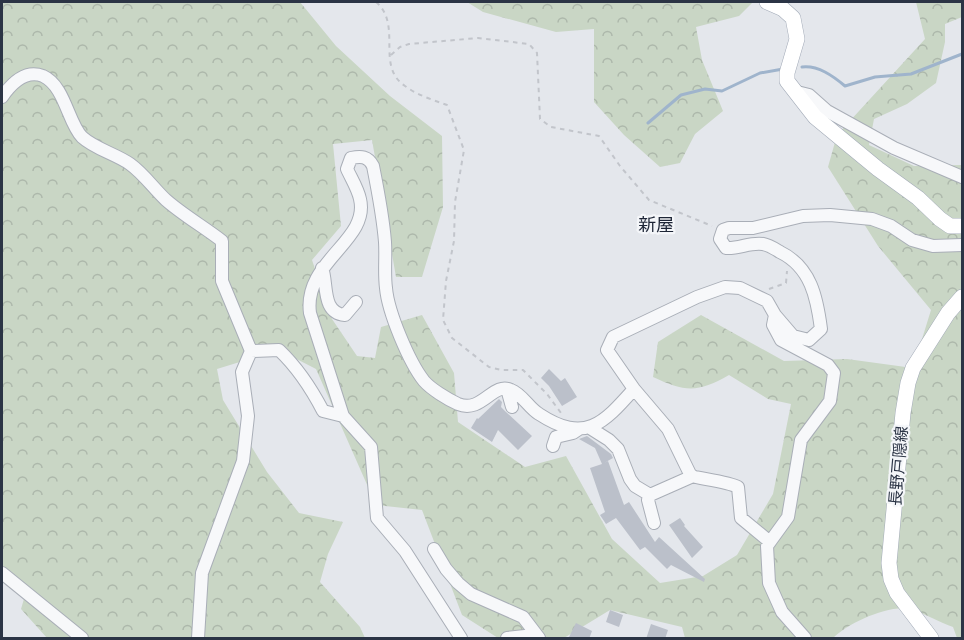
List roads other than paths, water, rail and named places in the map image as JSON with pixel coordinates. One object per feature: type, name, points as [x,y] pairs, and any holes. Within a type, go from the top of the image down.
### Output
[{"type":"main road","points":[[767,2],[783,9],[793,18],[797,39],[787,73],[787,81],[815,117],[878,169],[918,198],[940,219],[950,226],[963,226]]},
{"type":"main road","name":"長野戸隠線","points":[[931,639],[897,593],[891,579],[890,537],[908,383],[913,368],[948,313],[963,297]]},
{"type":"street","points":[[2,97],[10,86],[24,76],[34,74],[43,76],[52,82],[83,138],[132,165],[167,201],[222,240],[222,281],[251,351],[242,372],[248,416],[243,460],[202,573],[198,639]]},
{"type":"street","points":[[797,92],[809,95],[827,111],[894,148],[963,177]]},
{"type":"street","points":[[460,639],[405,551],[377,518],[371,447],[343,416],[309,306],[308,300],[312,285],[322,268],[348,241],[360,218],[361,199],[347,169],[351,158],[366,157],[371,160],[373,166],[385,244],[386,289],[392,313],[408,354],[424,381],[457,404],[469,407],[478,404],[500,389],[512,390],[537,413],[555,423],[593,431],[609,440],[618,449],[635,486],[650,495]]},
{"type":"street","points":[[770,542],[741,518],[738,487],[733,484],[690,476],[668,429],[634,389],[607,350],[613,337],[690,300],[725,287],[740,288],[767,301],[775,315],[793,336],[809,340],[821,329],[814,292],[806,273],[787,255],[765,244],[726,248],[720,239],[723,230],[729,228],[753,228],[803,216],[830,215],[873,219],[891,226],[912,240],[933,246],[963,245]]},
{"type":"street","points":[[322,268],[325,274],[326,296],[330,305],[340,315],[345,315],[356,302]]},
{"type":"street","points":[[775,315],[773,325],[781,340],[828,365],[834,373],[830,401],[801,440],[788,516],[767,546],[769,583],[782,612],[805,639]]},
{"type":"street","points":[[251,351],[279,350],[295,365],[323,411],[343,416]]},
{"type":"street","points":[[507,389],[512,407]]},
{"type":"street","points":[[553,446],[556,437],[573,433],[609,417],[634,389]]},
{"type":"street","points":[[654,523],[648,500],[650,495],[693,477]]},
{"type":"street","points":[[434,549],[458,583],[471,594],[523,618],[539,639]]},
{"type":"street","points":[[2,573],[82,639]]},
{"type":"street","points":[[507,639],[525,636],[534,639]]},
{"type":"waterway","points":[[802,67],[819,69],[845,86],[875,77],[911,74],[962,54]]},
{"type":"waterway","points":[[648,123],[681,95],[705,89],[722,91],[760,73],[783,69]]},
{"type":"district","name":"新屋","points":[[656,224]]}]
